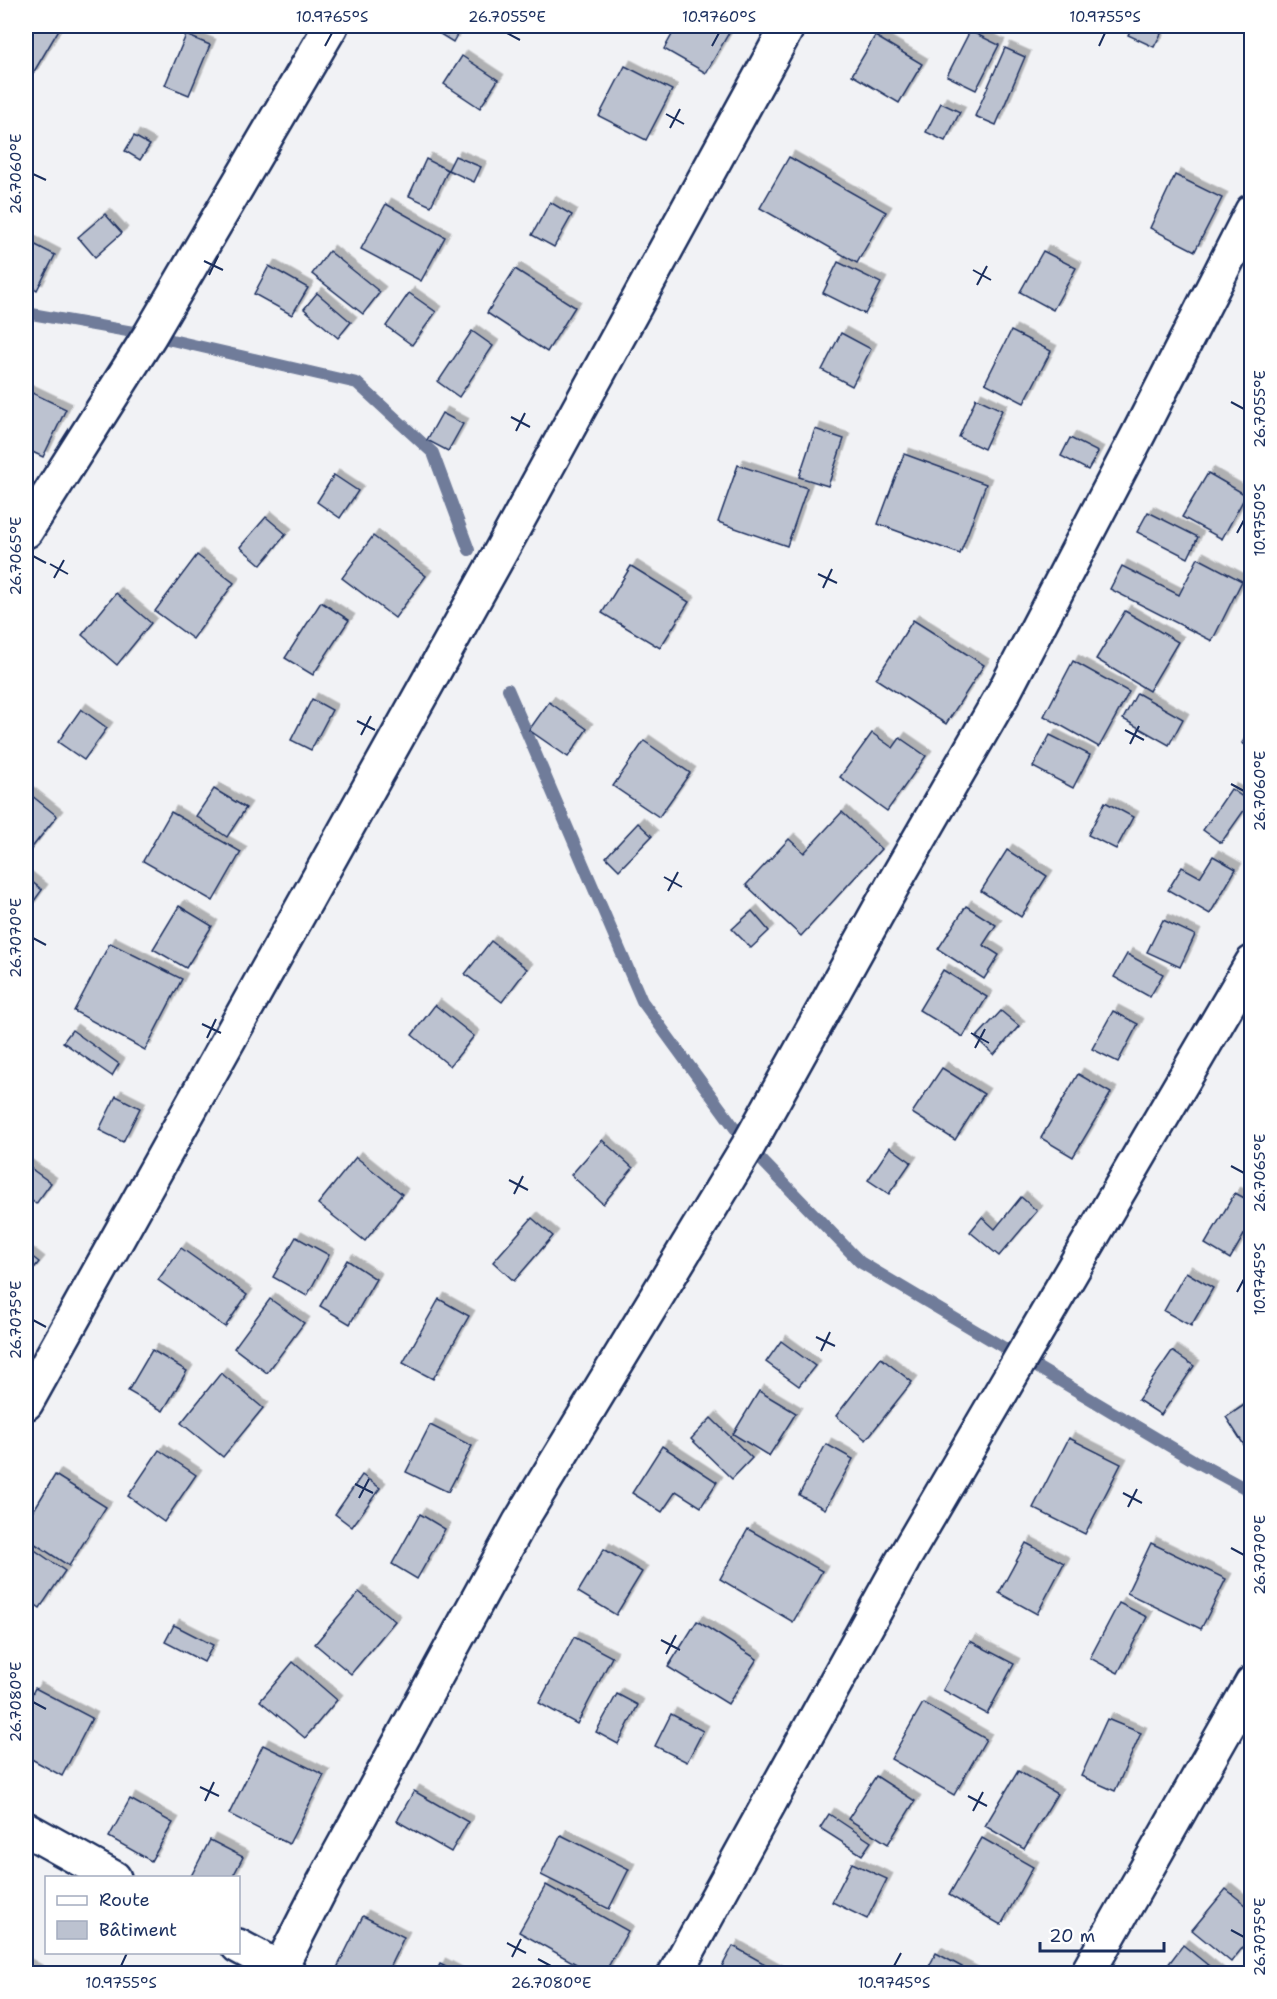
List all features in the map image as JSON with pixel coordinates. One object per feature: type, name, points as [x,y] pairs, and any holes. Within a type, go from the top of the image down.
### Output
[{"type":"street","points":[[26,531],[150,335],[331,26]]},
{"type":"street","points":[[26,1403],[500,553],[788,26]]},
{"type":"street","points":[[240,1947],[282,1972],[323,1884],[520,1522],[748,1146],[888,893],[1003,694],[1251,211]]},
{"type":"street","points":[[675,1974],[903,1560],[1251,963]]},
{"type":"street","points":[[1087,1974],[1251,1683]]},
{"type":"street","points":[[26,1829],[110,1876]]},
{"type":"building","points":[[28,26],[61,26],[32,75],[26,72],[26,30]]},
{"type":"building","points":[[427,26],[462,26],[453,42]]},
{"type":"building","points":[[677,26],[725,26],[731,29],[706,73],[664,49]]},
{"type":"building","points":[[1133,26],[1165,26],[1154,47],[1128,35]]},
{"type":"building","points":[[970,31],[999,45],[976,90],[947,76]]},
{"type":"building","points":[[186,35],[210,45],[189,95],[165,85]]},
{"type":"building","points":[[875,36],[922,64],[899,103],[852,75]]},
{"type":"building","points":[[1005,48],[1025,57],[996,125],[975,116]]},
{"type":"building","points":[[462,56],[498,80],[480,108],[444,84]]},
{"type":"building","points":[[625,66],[672,90],[646,140],[599,116]]},
{"type":"building","points":[[941,103],[960,112],[945,141],[926,132]]},
{"type":"building","points":[[134,136],[150,145],[140,160],[125,151]]},
{"type":"building","points":[[455,156],[481,167],[474,182],[448,170]]},
{"type":"building","points":[[789,157],[886,212],[857,263],[760,208]]},
{"type":"building","points":[[426,159],[448,170],[431,206],[409,196]]},
{"type":"building","points":[[1175,175],[1222,198],[1195,251],[1150,228]]},
{"type":"building","points":[[550,202],[572,215],[554,247],[532,235]]},
{"type":"building","points":[[386,204],[445,237],[421,281],[361,249]]},
{"type":"building","points":[[105,214],[122,233],[95,257],[78,237]]},
{"type":"building","points":[[26,240],[55,255],[37,290],[26,284]]},
{"type":"building","points":[[329,251],[380,292],[363,314],[312,274]]},
{"type":"building","points":[[1043,251],[1076,268],[1053,310],[1020,292]]},
{"type":"building","points":[[838,262],[881,283],[865,314],[823,293]]},
{"type":"building","points":[[269,266],[308,288],[292,315],[254,294]]},
{"type":"building","points":[[515,269],[575,307],[547,352],[487,313]]},
{"type":"building","points":[[317,293],[351,322],[338,338],[304,309]]},
{"type":"building","points":[[409,293],[436,312],[412,345],[386,326]]},
{"type":"building","points":[[472,331],[493,346],[459,397],[438,382]]},
{"type":"building","points":[[1011,331],[1051,351],[1024,403],[985,383]]},
{"type":"building","points":[[841,333],[871,349],[852,386],[822,370]]},
{"type":"building","points":[[26,390],[66,409],[43,457],[26,449]]},
{"type":"building","points":[[976,398],[1002,410],[984,449],[959,437]]},
{"type":"building","points":[[442,413],[463,424],[448,451],[427,440]]},
{"type":"building","points":[[815,429],[844,439],[828,486],[799,477]]},
{"type":"building","points":[[1070,438],[1098,452],[1088,470],[1061,456]]},
{"type":"building","points":[[904,454],[986,484],[960,554],[878,524]]},
{"type":"building","points":[[738,465],[807,488],[787,546],[718,522]]},
{"type":"building","points":[[1208,473],[1246,495],[1222,539],[1182,517]]},
{"type":"building","points":[[334,475],[358,491],[340,518],[317,502]]},
{"type":"building","points":[[1148,512],[1198,537],[1188,558],[1137,532]]},
{"type":"building","points":[[266,517],[286,534],[261,565],[240,547]]},
{"type":"building","points":[[373,536],[426,576],[395,618],[342,578]]},
{"type":"building","points":[[197,555],[234,583],[193,639],[155,611]]},
{"type":"building","points":[[1198,558],[1242,581],[1212,641],[1110,589],[1122,566],[1179,595]]},
{"type":"building","points":[[631,566],[689,602],[660,648],[602,613]]},
{"type":"building","points":[[116,593],[151,623],[117,665],[82,635]]},
{"type":"building","points":[[321,602],[349,620],[313,675],[285,658]]},
{"type":"building","points":[[1125,611],[1178,642],[1149,691],[1096,659]]},
{"type":"building","points":[[913,620],[984,665],[946,724],[876,679]]},
{"type":"building","points":[[1073,661],[1129,692],[1099,747],[1044,716]]},
{"type":"building","points":[[1137,693],[1183,719],[1169,745],[1123,719]]},
{"type":"building","points":[[312,699],[332,710],[311,750],[291,740]]},
{"type":"building","points":[[549,702],[587,729],[568,757],[529,730]]},
{"type":"building","points":[[81,709],[107,728],[84,760],[58,742]]},
{"type":"building","points":[[1252,727],[1252,749],[1242,743]]},
{"type":"building","points":[[872,733],[893,748],[900,738],[926,756],[887,811],[840,777]]},
{"type":"building","points":[[1050,735],[1090,755],[1073,788],[1033,767]]},
{"type":"building","points":[[644,741],[690,773],[659,817],[613,786]]},
{"type":"building","points":[[214,789],[246,808],[227,837],[196,816]]},
{"type":"building","points":[[1231,789],[1250,802],[1221,843],[1203,830]]},
{"type":"building","points":[[26,791],[57,816],[26,855]]},
{"type":"building","points":[[1105,802],[1133,817],[1116,849],[1088,835]]},
{"type":"building","points":[[171,812],[241,852],[213,901],[143,861]]},
{"type":"building","points":[[842,812],[881,849],[801,936],[746,885],[789,839],[804,853]]},
{"type":"building","points":[[638,823],[652,836],[619,870],[606,857]]},
{"type":"building","points":[[1007,850],[1047,876],[1021,917],[981,891]]},
{"type":"building","points":[[1213,856],[1236,869],[1210,914],[1168,890],[1182,867],[1200,877]]},
{"type":"building","points":[[26,877],[42,890],[26,912]]},
{"type":"building","points":[[179,906],[212,926],[186,968],[153,949]]},
{"type":"building","points":[[966,906],[996,925],[983,945],[999,955],[984,979],[938,949]]},
{"type":"building","points":[[752,911],[769,931],[751,948],[732,929]]},
{"type":"building","points":[[1163,920],[1195,935],[1180,967],[1147,952]]},
{"type":"building","points":[[491,941],[527,969],[502,1002],[465,974]]},
{"type":"building","points":[[110,943],[182,979],[145,1050],[74,1011]]},
{"type":"building","points":[[1127,954],[1163,974],[1150,997],[1114,977]]},
{"type":"building","points":[[943,970],[987,997],[963,1037],[919,1010]]},
{"type":"building","points":[[435,1005],[474,1036],[450,1066],[412,1035]]},
{"type":"building","points":[[1001,1011],[1019,1026],[994,1055],[976,1038]]},
{"type":"building","points":[[1113,1011],[1138,1024],[1118,1062],[1092,1049]]},
{"type":"building","points":[[72,1030],[119,1064],[112,1076],[63,1042]]},
{"type":"building","points":[[942,1068],[984,1094],[955,1140],[912,1113]]},
{"type":"building","points":[[1078,1074],[1111,1093],[1073,1157],[1041,1138]]},
{"type":"building","points":[[116,1096],[140,1108],[123,1142],[99,1130]]},
{"type":"building","points":[[602,1140],[633,1168],[603,1204],[571,1175]]},
{"type":"building","points":[[890,1147],[911,1162],[889,1194],[868,1180]]},
{"type":"building","points":[[356,1157],[402,1194],[365,1241],[318,1204]]},
{"type":"building","points":[[26,1165],[51,1183],[36,1204],[26,1196]]},
{"type":"building","points":[[1235,1193],[1252,1202],[1252,1221],[1230,1259],[1205,1244]]},
{"type":"building","points":[[1021,1197],[1037,1211],[999,1256],[970,1232],[982,1217],[995,1229]]},
{"type":"building","points":[[532,1218],[553,1236],[514,1281],[493,1262]]},
{"type":"building","points":[[296,1237],[329,1255],[307,1296],[273,1277]]},
{"type":"building","points":[[181,1248],[247,1295],[225,1327],[158,1280]]},
{"type":"building","points":[[26,1252],[39,1262],[26,1278]]},
{"type":"building","points":[[347,1260],[376,1279],[350,1324],[320,1306]]},
{"type":"building","points":[[1186,1272],[1213,1288],[1191,1326],[1164,1311]]},
{"type":"building","points":[[270,1299],[304,1323],[267,1373],[234,1348]]},
{"type":"building","points":[[439,1299],[469,1316],[433,1379],[403,1363]]},
{"type":"building","points":[[781,1341],[815,1366],[799,1386],[766,1362]]},
{"type":"building","points":[[152,1350],[187,1371],[163,1411],[128,1391]]},
{"type":"building","points":[[1172,1351],[1194,1366],[1161,1415],[1138,1400]]},
{"type":"building","points":[[881,1358],[912,1382],[866,1440],[836,1416]]},
{"type":"building","points":[[221,1373],[263,1408],[223,1457],[181,1423]]},
{"type":"building","points":[[759,1391],[796,1413],[769,1456],[733,1434]]},
{"type":"building","points":[[1252,1400],[1252,1456],[1251,1456],[1226,1417]]},
{"type":"building","points":[[711,1418],[752,1458],[732,1479],[691,1439]]},
{"type":"building","points":[[430,1425],[472,1446],[448,1492],[406,1472]]},
{"type":"building","points":[[1069,1438],[1121,1464],[1085,1534],[1033,1508]]},
{"type":"building","points":[[826,1444],[853,1459],[825,1509],[799,1495]]},
{"type":"building","points":[[662,1446],[717,1482],[701,1507],[676,1491],[662,1512],[632,1493]]},
{"type":"building","points":[[159,1450],[196,1475],[164,1522],[128,1496]]},
{"type":"building","points":[[55,1475],[106,1507],[69,1566],[26,1538],[26,1523]]},
{"type":"building","points":[[362,1475],[380,1488],[352,1527],[335,1514]]},
{"type":"building","points":[[420,1514],[445,1529],[417,1579],[392,1564]]},
{"type":"building","points":[[748,1529],[822,1571],[793,1622],[720,1579]]},
{"type":"building","points":[[1026,1543],[1064,1563],[1037,1614],[999,1593]]},
{"type":"building","points":[[1151,1543],[1226,1579],[1201,1629],[1127,1593]]},
{"type":"building","points":[[26,1544],[65,1571],[40,1608],[26,1598]]},
{"type":"building","points":[[604,1549],[642,1572],[616,1615],[578,1592]]},
{"type":"building","points":[[359,1592],[395,1621],[351,1674],[315,1644]]},
{"type":"building","points":[[1119,1603],[1147,1617],[1118,1673],[1090,1658]]},
{"type":"building","points":[[697,1621],[757,1659],[728,1704],[668,1667]]},
{"type":"building","points":[[174,1625],[213,1645],[204,1662],[165,1642]]},
{"type":"building","points":[[574,1637],[612,1657],[577,1724],[539,1703]]},
{"type":"building","points":[[970,1641],[1014,1664],[987,1714],[943,1690]]},
{"type":"building","points":[[293,1662],[337,1700],[305,1738],[260,1701]]},
{"type":"building","points":[[35,1688],[92,1718],[62,1776],[26,1756],[26,1706]]},
{"type":"building","points":[[617,1694],[638,1705],[618,1744],[596,1732]]},
{"type":"building","points":[[923,1703],[986,1739],[954,1795],[891,1759]]},
{"type":"building","points":[[671,1714],[703,1731],[687,1762],[655,1746]]},
{"type":"building","points":[[1107,1719],[1141,1733],[1115,1791],[1081,1776]]},
{"type":"building","points":[[263,1745],[324,1775],[289,1844],[229,1814]]},
{"type":"building","points":[[1018,1771],[1057,1794],[1024,1849],[985,1826]]},
{"type":"building","points":[[876,1776],[915,1801],[888,1844],[848,1819]]},
{"type":"building","points":[[414,1791],[468,1822],[451,1852],[397,1821]]},
{"type":"building","points":[[130,1799],[173,1823],[151,1861],[109,1837]]},
{"type":"building","points":[[829,1814],[871,1842],[862,1855],[820,1828]]},
{"type":"building","points":[[561,1835],[629,1869],[609,1909],[541,1875]]},
{"type":"building","points":[[982,1838],[1033,1867],[1001,1925],[949,1895]]},
{"type":"building","points":[[210,1840],[243,1857],[233,1876],[191,1876]]},
{"type":"building","points":[[852,1863],[887,1879],[867,1919],[832,1902]]},
{"type":"building","points":[[546,1885],[628,1931],[604,1974],[594,1974],[519,1932]]},
{"type":"building","points":[[1226,1889],[1252,1910],[1252,1936],[1231,1962],[1192,1930]]},
{"type":"building","points":[[363,1916],[404,1937],[386,1974],[334,1974]]},
{"type":"building","points":[[1183,1945],[1219,1974],[1161,1974]]},
{"type":"building","points":[[733,1946],[783,1974],[718,1974]]},
{"type":"building","points":[[936,1953],[975,1974],[925,1974]]},
{"type":"building","points":[[440,1964],[459,1974],[435,1974]]},
{"type":"building","points":[[26,1965],[42,1974],[26,1974]]},
{"type":"waterway","points":[[26,313],[150,335],[357,383],[433,453],[469,550]]},
{"type":"waterway","points":[[508,689],[642,1001],[748,1146],[860,1262],[1193,1460],[1252,1492]]}]
